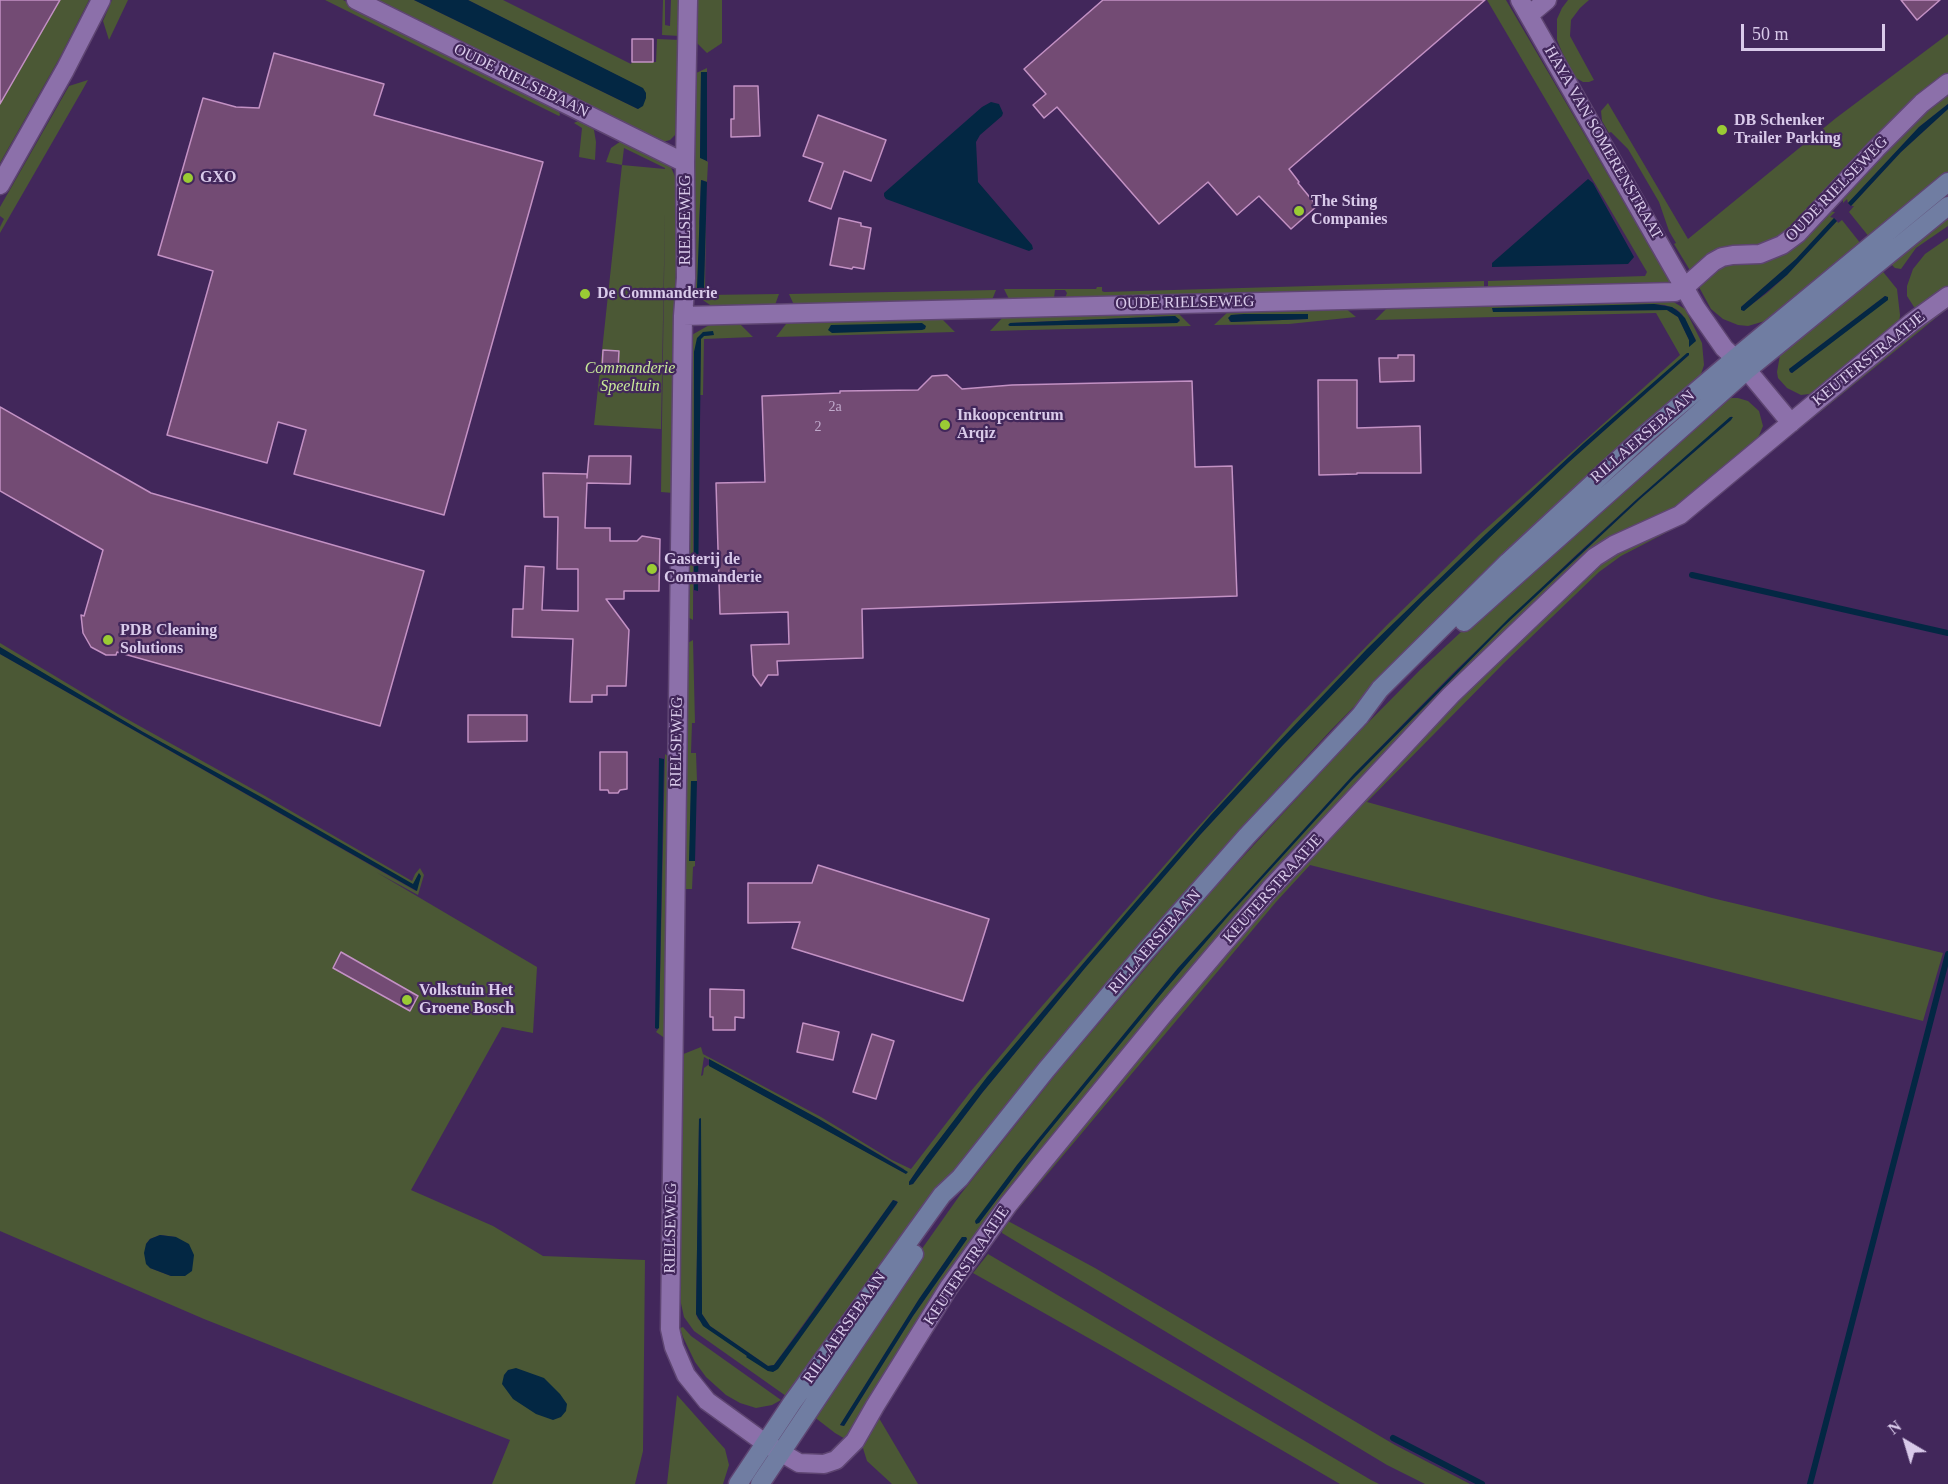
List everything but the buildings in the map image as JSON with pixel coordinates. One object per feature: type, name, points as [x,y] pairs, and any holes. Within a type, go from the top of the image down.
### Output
[{"type":"street","points":[[0,185],[71,60],[101,0]]},
{"type":"street","name":"OUDE RIELSEBAAN","points":[[356,0],[685,163]]},
{"type":"street","name":"RIELSEWEG","points":[[688,0],[670,1329],[674,1347],[686,1375],[707,1401],[765,1443],[798,1463],[824,1464],[836,1460],[850,1448]]},
{"type":"street","points":[[1524,7],[1547,0]]},
{"type":"street","name":"HAYA VAN SOMERENSTRAAT","points":[[1524,7],[1685,287]]},
{"type":"street","name":"OUDE RIELSEWEG","points":[[683,316],[1675,292],[1685,287],[1722,257],[1760,254],[1782,245],[1797,234],[1922,103],[1948,83]]},
{"type":"street","name":"RILLAERSEBAAN","points":[[738,1484],[942,1195],[960,1178],[1046,1070],[1246,837],[1360,716],[1388,696],[1470,616],[1740,364],[1948,182]]},
{"type":"street","name":"RILLAERSEBAAN","points":[[1740,364],[1948,206]]},
{"type":"street","points":[[1685,287],[1710,328],[1791,423]]},
{"type":"street","name":"KEUTERSTRAATJE","points":[[850,1448],[950,1287],[1008,1205],[1163,1015],[1278,881],[1451,695],[1594,557],[1614,545],[1680,515],[1912,322],[1948,296]]},
{"type":"street","name":"RILLAERSEBAAN","points":[[760,1484],[950,1200],[960,1178]]},
{"type":"green space","points":[[60,0],[89,0],[59,59],[0,163],[0,104]]},
{"type":"green space","points":[[112,0],[128,0],[109,40],[103,21]]},
{"type":"green space","points":[[325,0],[343,0],[554,104],[558,107],[560,115],[559,116]]},
{"type":"green space","points":[[369,0],[414,0],[638,109],[646,97],[640,87],[468,0],[503,0],[631,64],[632,62],[656,62],[657,39],[680,40],[678,130],[670,140],[663,142]]},
{"type":"green space","points":[[663,0],[665,0],[665,25],[670,26],[671,0],[680,0],[680,36],[662,35]]},
{"type":"green space","points":[[695,0],[722,0],[722,43],[707,53],[694,40]]},
{"type":"green space","points":[[1487,0],[1506,0],[1670,281],[1669,283],[1488,288],[1488,281],[1645,276],[1647,272]]},
{"type":"green space","points":[[1568,0],[1589,0],[1571,20],[1570,36],[1594,80],[1589,82],[1576,78],[1557,40],[1557,19]]},
{"type":"green space","points":[[1948,34],[1948,74],[1892,120],[1792,227],[1778,238],[1691,272],[1674,244],[1676,243],[1669,231],[1659,202],[1628,149],[1611,132],[1609,133],[1602,121],[1601,111],[1608,103],[1688,239],[1836,118]]},
{"type":"green space","points":[[707,68],[707,72],[701,72],[700,157],[708,162],[707,182],[702,180],[701,182],[699,222],[704,287],[706,197],[705,295],[779,294],[775,305],[713,307],[691,292],[694,74]]},
{"type":"green space","points":[[88,80],[0,233],[4,219],[0,216],[0,207],[69,86]]},
{"type":"green space","points":[[1948,93],[1948,104],[1919,127],[1848,203],[1847,199],[1843,203],[1843,195],[1915,121]]},
{"type":"green space","points":[[1948,109],[1948,176],[1870,238],[1849,212],[1854,206],[1851,206],[1901,152]]},
{"type":"green space","points":[[582,119],[594,130],[595,160],[579,157],[582,128],[574,123]]},
{"type":"green space","name":"Commanderie Speeltuin","points":[[621,141],[670,165],[677,181],[673,493],[661,492],[665,210],[661,429],[594,425],[622,165],[606,162],[611,148]],"holes":[[[624,148],[665,168],[665,169],[622,165]]]},
{"type":"green space","points":[[1829,211],[1835,212],[1830,217],[1834,218],[1796,259],[1741,307],[1743,311],[1787,275],[1837,221],[1838,223],[1842,220],[1861,244],[1765,321],[1748,326],[1738,325],[1723,319],[1711,309],[1699,287],[1717,269],[1726,264],[1760,262],[1782,255]]},
{"type":"green space","points":[[1948,214],[1948,226],[1916,248],[1901,269],[1895,268],[1888,261]]},
{"type":"green space","points":[[1948,238],[1948,288],[1922,307],[1914,307],[1907,296],[1907,286],[1913,269],[1925,254]]},
{"type":"green space","points":[[1880,268],[1897,289],[1899,324],[1817,393],[1801,395],[1787,388],[1778,378],[1781,349]],"holes":[[[1886,296],[1887,300],[1792,373],[1790,372],[1789,369]]]},
{"type":"green space","points":[[1484,281],[1484,288],[1065,298],[1067,293],[1065,290],[1055,290],[1054,298],[1009,299],[1004,289],[1096,289],[1102,287],[1104,292]]},
{"type":"green space","points":[[996,290],[992,300],[794,305],[789,294]]},
{"type":"green space","points":[[1672,301],[1685,309],[1702,343],[1704,365],[1700,377],[1443,617],[1331,730],[1225,846],[1122,964],[985,1131],[920,1215],[795,1388],[786,1396],[694,1331],[684,1317],[679,1298],[681,1055],[701,1047],[703,1054],[821,1117],[911,1169],[971,1091],[1036,1013],[1189,837],[1293,722],[1479,535],[1680,355],[1656,313],[1375,320],[1389,306]],"holes":[[[1665,305],[1682,314],[1696,340],[1689,346],[1689,340],[1678,317],[1667,310],[1493,312]],[[1688,353],[1689,355],[1569,462],[1423,601],[1283,745],[1200,835],[1085,968],[982,1093],[913,1184],[909,1185],[926,1157],[987,1078],[1211,815],[1367,649],[1584,443]],[[704,1057],[819,1119],[904,1169],[906,1174],[708,1065],[701,1076]],[[699,1119],[702,1314],[710,1326],[768,1366],[774,1365],[893,1200],[897,1201],[775,1371],[768,1371],[747,1356],[698,1319],[696,1314]]]},
{"type":"green space","points":[[1948,303],[1948,308],[1681,525],[1621,556],[1599,572],[1504,663],[1367,802],[1712,898],[1943,953],[1923,1021],[1310,865],[1276,902],[1008,1221],[1095,1268],[1395,1445],[1470,1484],[1425,1484],[1387,1465],[1002,1233],[1003,1222],[1223,950],[1456,696],[1600,560],[1655,535]]},
{"type":"green space","points":[[1344,307],[1356,317],[1289,324],[1214,325],[1230,310]],"holes":[[[1308,314],[1308,319],[1229,321],[1231,315]]]},
{"type":"green space","points":[[1176,311],[1191,326],[990,331],[1005,315]],"holes":[[[1175,316],[1180,321],[1177,323],[1009,326],[1010,323]]]},
{"type":"green space","points":[[940,317],[955,332],[776,337],[789,320]]},
{"type":"green space","points":[[738,322],[753,337],[704,339],[703,395],[700,395],[701,338],[713,335],[703,332],[694,352],[693,620],[686,616],[690,336],[711,324]]},
{"type":"green space","points":[[1723,398],[1748,401],[1759,411],[1763,426],[1756,443],[1685,504],[1601,545],[1155,1019],[847,1440],[813,1416],[914,1260],[960,1195],[1060,1069],[1205,898],[1346,745],[1420,670]],"holes":[[[1732,416],[1731,420],[1640,499],[1503,627],[1351,781],[1229,915],[1135,1024],[1040,1142],[979,1223],[975,1223],[1017,1165],[1178,968],[1354,774],[1453,673],[1575,556]],[[962,1237],[967,1239],[913,1316],[844,1426],[840,1425],[919,1299]]]},
{"type":"green space","points":[[693,640],[695,723],[692,723],[691,753],[696,753],[697,781],[691,781],[690,861],[695,861],[695,866],[693,867],[692,889],[683,889],[686,644]]},
{"type":"green space","points":[[0,643],[118,714],[412,881],[420,868],[424,875],[418,895],[376,872],[537,967],[533,1033],[502,1027],[411,1190],[493,1226],[543,1256],[645,1260],[643,1451],[635,1484],[492,1484],[510,1440],[204,1319],[0,1231],[0,654],[416,891],[419,873],[413,885],[87,700],[0,647]],"holes":[[[160,1235],[176,1237],[171,1276],[150,1268],[146,1244],[150,1239]]]},
{"type":"green space","points":[[665,754],[670,758],[666,1039],[656,1032],[659,1028]]},
{"type":"green space","points":[[988,1254],[1379,1484],[1340,1484],[973,1273]]},
{"type":"green space","points":[[683,1327],[691,1336],[781,1400],[772,1405],[756,1408],[726,1395],[706,1377],[695,1362],[683,1337],[680,1328]]},
{"type":"green space","points":[[677,1395],[725,1449],[729,1465],[723,1484],[667,1484]]},
{"type":"green space","points":[[876,1413],[918,1484],[892,1484],[867,1461],[862,1445]]},
{"type":"water","points":[[414,0],[468,0],[643,88],[646,98],[643,106],[638,109]]},
{"type":"water","points":[[701,72],[707,72],[707,161],[700,158]]},
{"type":"water","points":[[991,102],[999,104],[1003,113],[980,135],[976,142],[978,182],[1032,245],[1033,249],[1029,251],[886,199],[884,196],[884,193],[982,107]]},
{"type":"water","points":[[1948,104],[1948,109],[1901,152],[1851,206],[1848,203],[1919,127]]},
{"type":"water","points":[[1588,179],[1593,183],[1634,257],[1628,264],[1492,267],[1492,263]]},
{"type":"water","points":[[701,180],[707,182],[704,288],[697,288]]},
{"type":"water","points":[[1834,218],[1837,221],[1787,275],[1744,311],[1741,310],[1741,307],[1796,259]]},
{"type":"water","points":[[1885,296],[1888,300],[1792,373],[1790,372],[1789,369]]},
{"type":"water","points":[[1654,304],[1672,307],[1679,312],[1685,318],[1696,341],[1689,347],[1689,340],[1678,317],[1667,310],[1493,312],[1492,308]]},
{"type":"water","points":[[1308,314],[1308,319],[1231,322],[1228,318],[1231,315]]},
{"type":"water","points":[[1175,316],[1180,320],[1177,323],[1008,325],[1010,323]]},
{"type":"water","points":[[922,323],[926,326],[922,330],[832,333],[828,330],[831,325]]},
{"type":"water","points":[[713,331],[714,335],[704,336],[701,339],[698,591],[694,590],[694,352],[697,338],[703,332]]},
{"type":"water","points":[[1687,353],[1689,355],[1569,462],[1423,601],[1283,745],[1200,835],[1085,968],[982,1093],[913,1184],[909,1185],[926,1157],[987,1077],[1211,815],[1274,747],[1367,649],[1486,534],[1584,443]]},
{"type":"water","points":[[1730,417],[1733,417],[1640,499],[1503,627],[1351,781],[1229,915],[1163,992],[976,1224],[975,1221],[1017,1165],[1178,968],[1354,774],[1509,618],[1636,500]]},
{"type":"water","points":[[0,647],[143,732],[413,884],[419,873],[421,876],[417,891],[0,654]]},
{"type":"water","points":[[659,758],[664,759],[659,1028],[657,1029],[655,1028]]},
{"type":"water","points":[[691,781],[697,781],[695,861],[689,861]]},
{"type":"water","points":[[709,1059],[819,1119],[908,1172],[906,1174],[709,1066]]},
{"type":"water","points":[[701,1118],[702,1314],[710,1326],[768,1366],[774,1365],[893,1200],[898,1202],[778,1369],[773,1372],[746,1357],[703,1326],[696,1314],[699,1119]]},
{"type":"water","points":[[160,1235],[176,1237],[189,1244],[194,1255],[192,1271],[185,1276],[171,1276],[150,1268],[146,1264],[144,1253],[146,1244],[150,1239]]},
{"type":"water","points":[[962,1237],[967,1239],[913,1316],[844,1426],[840,1425],[919,1299]]},
{"type":"water","points":[[516,1368],[544,1378],[560,1394],[567,1404],[566,1411],[561,1417],[553,1420],[536,1414],[513,1399],[502,1384],[508,1370]]},
{"type":"waterway","points":[[1692,575],[1948,633]]},
{"type":"waterway","points":[[1810,1484],[1948,954]]},
{"type":"waterway","points":[[1393,1438],[1482,1484]]},
{"type":"place","name":"DB Schenker Trailer Parking","points":[[1722,130]]},
{"type":"place","name":"GXO","points":[[188,178]]},
{"type":"place","name":"The Sting Companies","points":[[1299,211]]},
{"type":"place","name":"De Commanderie","points":[[585,294]]},
{"type":"place","name":"Inkoopcentrum Arqiz","points":[[945,425]]},
{"type":"place","name":"Gasterij de Commanderie","points":[[652,569]]},
{"type":"place","name":"PDB Cleaning Solutions","points":[[108,640]]},
{"type":"place","name":"Volkstuin Het Groene Bosch","points":[[407,1000]]}]
